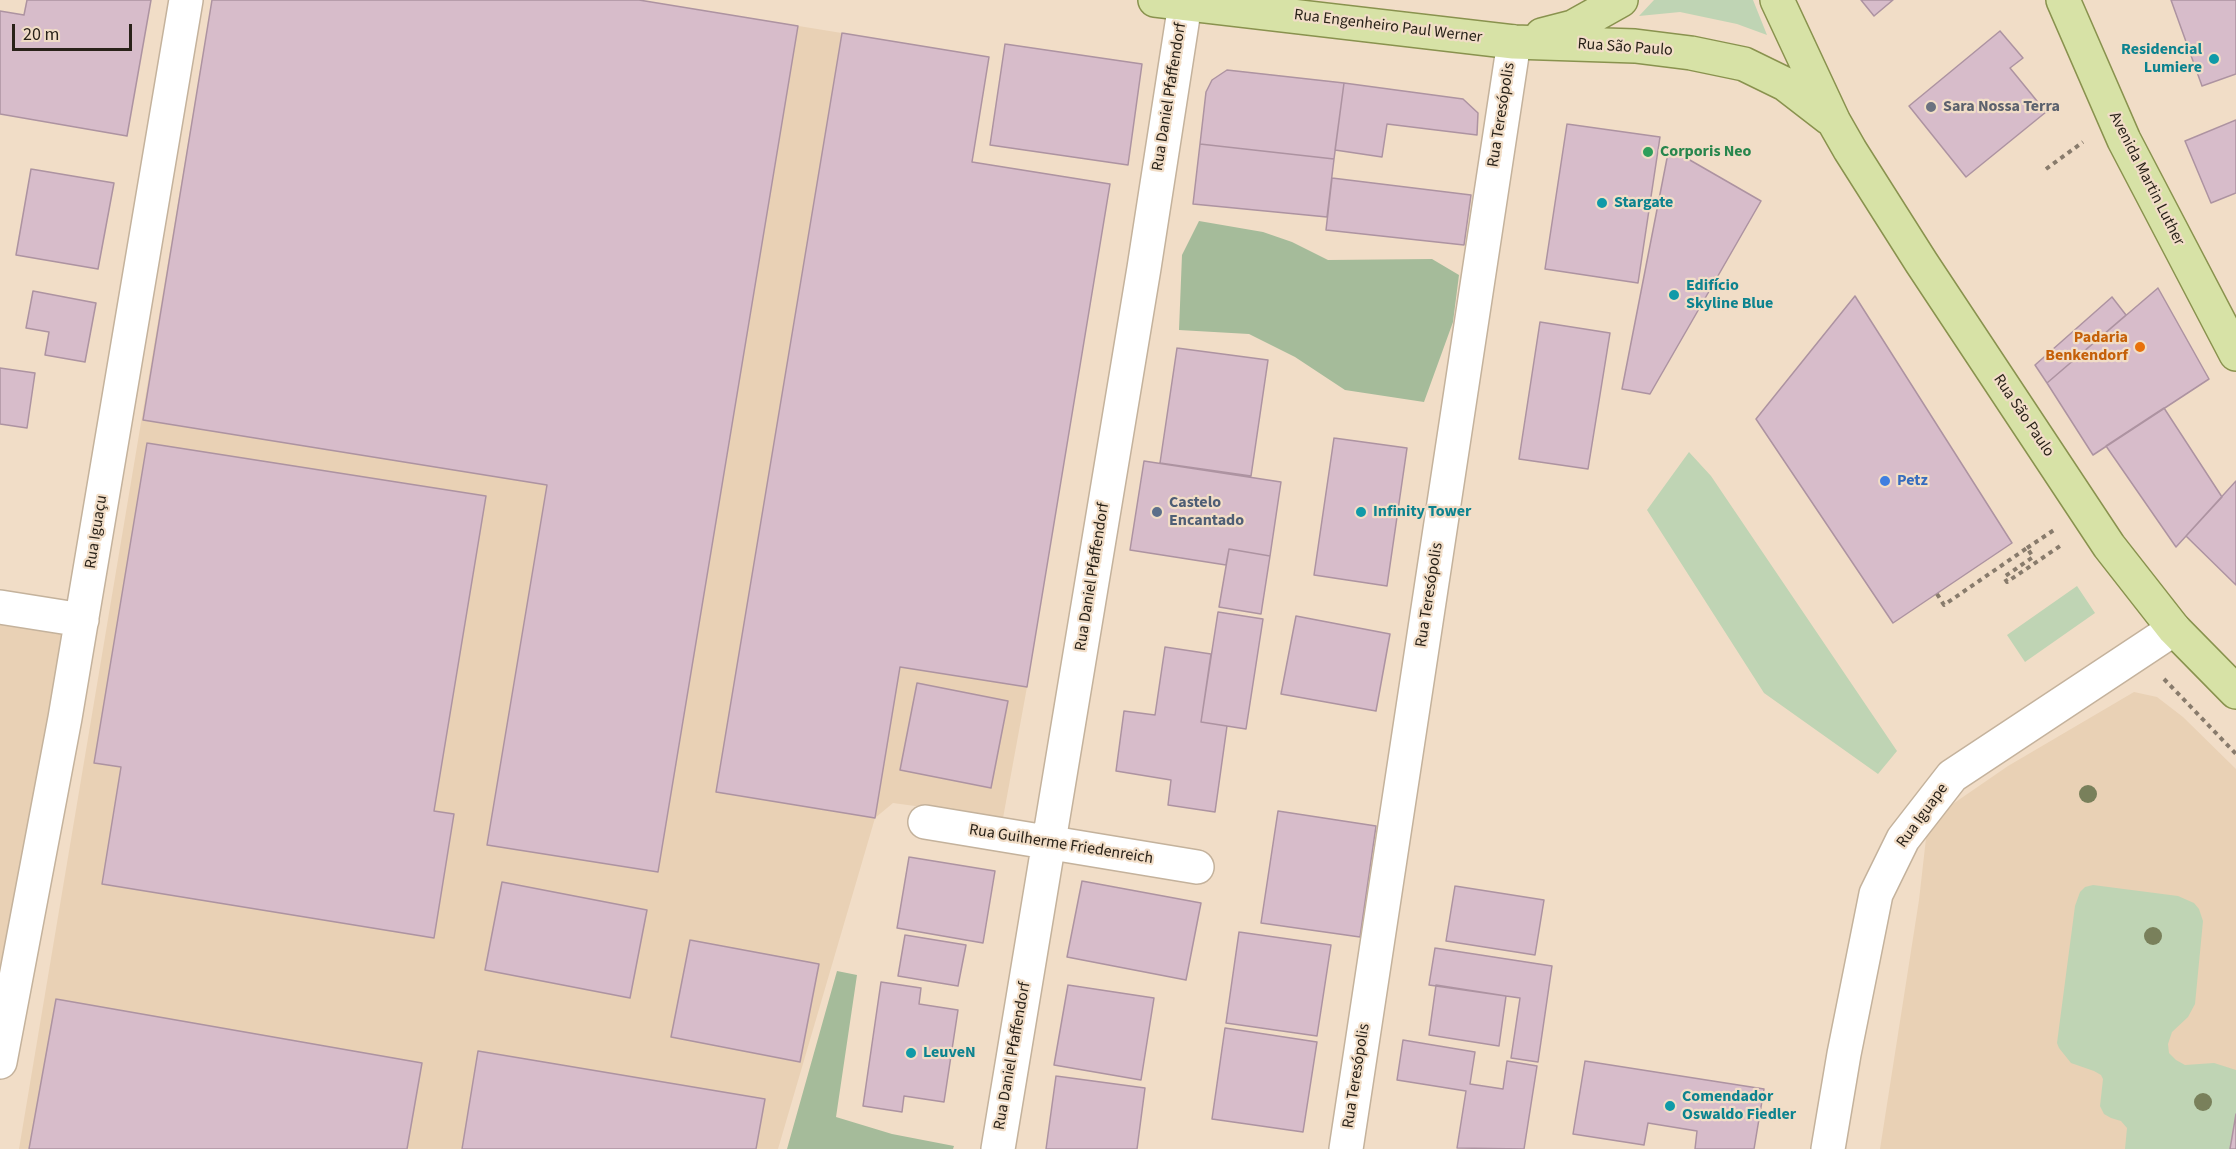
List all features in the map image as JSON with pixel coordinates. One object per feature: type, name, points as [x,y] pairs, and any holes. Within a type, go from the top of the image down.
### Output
[{"type":"main road","name":"Rua São Paulo","points":[[1514,42],[1573,27],[1621,0]]},
{"type":"main road","name":"Rua São Paulo","points":[[1777,0],[1834,122],[1921,262],[2103,537],[2174,629],[2236,692]]},
{"type":"main road","name":"Avenida Martin Luther","points":[[2063,0],[2124,140],[2236,354]]},
{"type":"main road","name":"Rua Engenheiro Paul Werner","points":[[1170,2],[1514,42]]},
{"type":"main road","name":"Rua São Paulo","points":[[1514,42],[1635,46],[1691,53],[1744,64],[1785,84],[1834,122]]},
{"type":"street","name":"Rua Iguaçu","points":[[0,1062],[66,717],[186,0]]},
{"type":"street","name":"Rua Daniel Pfaffendorf","points":[[998,1149],[1144,268],[1170,2]]},
{"type":"street","name":"Rua Teresópolis","points":[[1346,1149],[1514,42]]},
{"type":"street","points":[[0,607],[82,620]]},
{"type":"street","name":"Rua Iguape","points":[[1828,1149],[1844,1054],[1876,894],[1903,839],[1952,776],[2174,629]]},
{"type":"street","name":"Rua Guilherme Friedenreich","points":[[925,822],[1197,867]]},
{"type":"path","points":[[2046,169],[2080,144]]},
{"type":"path","points":[[1937,594],[1944,605],[2054,530]]},
{"type":"path","points":[[2027,548],[2033,557],[2004,577],[2007,582],[2063,544]]},
{"type":"shaded area","points":[[212,0],[639,0],[989,57],[972,162],[1110,184],[1027,687],[1003,818],[893,803],[875,818],[778,1149],[19,1149]]},
{"type":"shaded area","points":[[0,620],[64,631],[0,992]]},
{"type":"shaded area","points":[[2134,692],[2157,697],[2183,717],[2236,769],[2236,1114],[2230,1149],[1880,1149],[1919,900],[1928,821],[2008,766]]},
{"type":"green space","points":[[1654,0],[1753,0],[1767,35],[1737,24],[1680,12],[1639,16]]},
{"type":"green space","points":[[1199,221],[1263,232],[1292,242],[1328,260],[1432,259],[1459,275],[1453,322],[1424,402],[1345,390],[1295,357],[1249,334],[1179,330],[1182,255]]},
{"type":"green space","points":[[1689,452],[1711,476],[1897,751],[1878,774],[1764,693],[1647,510]]},
{"type":"green space","points":[[2077,586],[2095,613],[2025,662],[2007,635]]},
{"type":"green space","points":[[2093,885],[2178,896],[2194,903],[2199,909],[2203,921],[2195,1004],[2188,1017],[2172,1032],[2168,1044],[2169,1053],[2185,1065],[2214,1063],[2236,1070],[2236,1114],[2230,1149],[2125,1149],[2127,1128],[2121,1121],[2104,1114],[2100,1106],[2103,1079],[2101,1075],[2071,1063],[2059,1048],[2057,1043],[2075,906],[2080,892],[2085,887]]},
{"type":"green space","points":[[837,971],[857,975],[836,1117],[892,1134],[954,1146],[953,1149],[787,1149]]},
{"type":"building","points":[[27,0],[151,0],[127,136],[0,114],[0,11],[24,15]]},
{"type":"building","points":[[212,0],[639,0],[798,26],[658,872],[487,845],[547,485],[143,420]]},
{"type":"building","points":[[1861,0],[1893,0],[1874,16]]},
{"type":"building","name":"Residencial Lumiere","points":[[2171,0],[2236,0],[2236,74],[2202,86]]},
{"type":"building","points":[[2000,31],[2023,58],[2010,68],[2046,112],[1966,177],[1909,106]]},
{"type":"building","points":[[842,33],[989,57],[972,162],[1110,184],[1027,687],[900,667],[875,818],[716,792]]},
{"type":"building","points":[[1005,44],[1142,64],[1128,165],[990,145]]},
{"type":"building","points":[[1227,70],[1344,83],[1334,159],[1200,144],[1206,92],[1212,80]]},
{"type":"building","points":[[1344,83],[1463,99],[1478,113],[1477,135],[1387,124],[1382,157],[1335,150]]},
{"type":"building","points":[[2236,120],[2236,193],[2211,203],[2185,141]]},
{"type":"building","name":"Stargate","points":[[1567,124],[1660,137],[1638,283],[1545,269]]},
{"type":"building","points":[[1200,144],[1334,159],[1327,217],[1193,204]]},
{"type":"building","name":"Edifício Skyline Blue","points":[[1669,148],[1761,201],[1650,394],[1622,389]]},
{"type":"building","points":[[31,169],[114,183],[98,269],[16,255]]},
{"type":"building","points":[[1332,178],[1471,195],[1464,245],[1326,230]]},
{"type":"building","name":"Padaria Benkendorf","points":[[2158,288],[2209,379],[2093,455],[2047,383]]},
{"type":"building","points":[[33,291],[96,303],[85,362],[45,355],[49,332],[26,328]]},
{"type":"building","name":"Petz","points":[[1855,296],[2012,543],[1893,623],[1756,419]]},
{"type":"building","points":[[2112,297],[2126,315],[2047,383],[2035,365]]},
{"type":"building","points":[[1540,322],[1610,333],[1588,469],[1519,459]]},
{"type":"building","points":[[1177,348],[1268,360],[1251,476],[1160,463]]},
{"type":"building","points":[[0,368],[35,373],[27,428],[0,424]]},
{"type":"building","points":[[2164,408],[2222,497],[2176,547],[2106,446]]},
{"type":"building","name":"Infinity Tower","points":[[1334,438],[1407,448],[1387,586],[1314,575]]},
{"type":"building","points":[[147,443],[486,496],[434,811],[454,814],[434,938],[102,884],[121,767],[94,763]]},
{"type":"building","points":[[1144,461],[1281,482],[1270,556],[1229,549],[1226,565],[1130,550]]},
{"type":"building","points":[[2236,481],[2236,585],[2186,536]]},
{"type":"building","points":[[1229,549],[1270,556],[1261,614],[1219,607]]},
{"type":"building","points":[[1218,612],[1263,619],[1246,729],[1201,722]]},
{"type":"building","points":[[1296,616],[1390,634],[1376,711],[1281,694]]},
{"type":"building","points":[[1165,647],[1211,654],[1201,722],[1227,726],[1215,812],[1168,805],[1171,780],[1116,771],[1124,711],[1155,715]]},
{"type":"building","points":[[917,683],[1008,701],[991,788],[900,770]]},
{"type":"building","points":[[1278,811],[1376,826],[1360,937],[1261,923]]},
{"type":"building","points":[[909,857],[995,871],[983,943],[897,928]]},
{"type":"building","points":[[1082,881],[1201,903],[1186,980],[1067,957]]},
{"type":"building","points":[[502,882],[647,910],[630,998],[485,970]]},
{"type":"building","points":[[1455,886],[1544,900],[1535,955],[1446,941]]},
{"type":"building","points":[[1239,932],[1331,945],[1317,1036],[1226,1023]]},
{"type":"building","points":[[905,935],[966,945],[958,986],[898,976]]},
{"type":"building","points":[[690,940],[819,964],[800,1062],[671,1037]]},
{"type":"building","points":[[1435,948],[1552,966],[1538,1062],[1511,1058],[1520,998],[1429,985]]},
{"type":"building","name":"LeuveN","points":[[881,982],[921,988],[919,1004],[958,1010],[944,1102],[904,1096],[902,1112],[863,1106]]},
{"type":"building","points":[[1068,985],[1154,998],[1141,1080],[1054,1065]]},
{"type":"building","points":[[1436,985],[1506,996],[1499,1046],[1429,1035]]},
{"type":"building","points":[[56,999],[422,1063],[407,1149],[29,1149]]},
{"type":"building","points":[[1225,1028],[1317,1042],[1303,1132],[1212,1119]]},
{"type":"building","points":[[1403,1040],[1475,1052],[1470,1084],[1503,1089],[1507,1061],[1537,1066],[1524,1149],[1457,1148],[1466,1091],[1397,1080]]},
{"type":"building","points":[[478,1051],[765,1099],[756,1149],[462,1149]]},
{"type":"building","name":"Comendador Oswaldo Fiedler","points":[[1585,1061],[1764,1089],[1754,1149],[1695,1149],[1697,1131],[1648,1123],[1644,1145],[1573,1134]]},
{"type":"building","points":[[1056,1076],[1145,1088],[1137,1149],[1046,1149]]},
{"type":"building","points":[[2236,1114],[2236,1149],[2230,1149]]},
{"type":"place","name":"Residencial Lumiere","points":[[2214,59]]},
{"type":"place","name":"Sara Nossa Terra","points":[[1931,107]]},
{"type":"place","name":"Corporis Neo","points":[[1648,152]]},
{"type":"place","name":"Stargate","points":[[1602,203]]},
{"type":"place","name":"Edifício Skyline Blue","points":[[1674,295]]},
{"type":"place","name":"Padaria Benkendorf","points":[[2140,347]]},
{"type":"place","name":"Petz","points":[[1885,481]]},
{"type":"place","name":"Castelo Encantado","points":[[1157,512]]},
{"type":"place","name":"Infinity Tower","points":[[1361,512]]},
{"type":"place","name":"LeuveN","points":[[911,1053]]},
{"type":"place","name":"Comendador Oswaldo Fiedler","points":[[1670,1106]]}]
